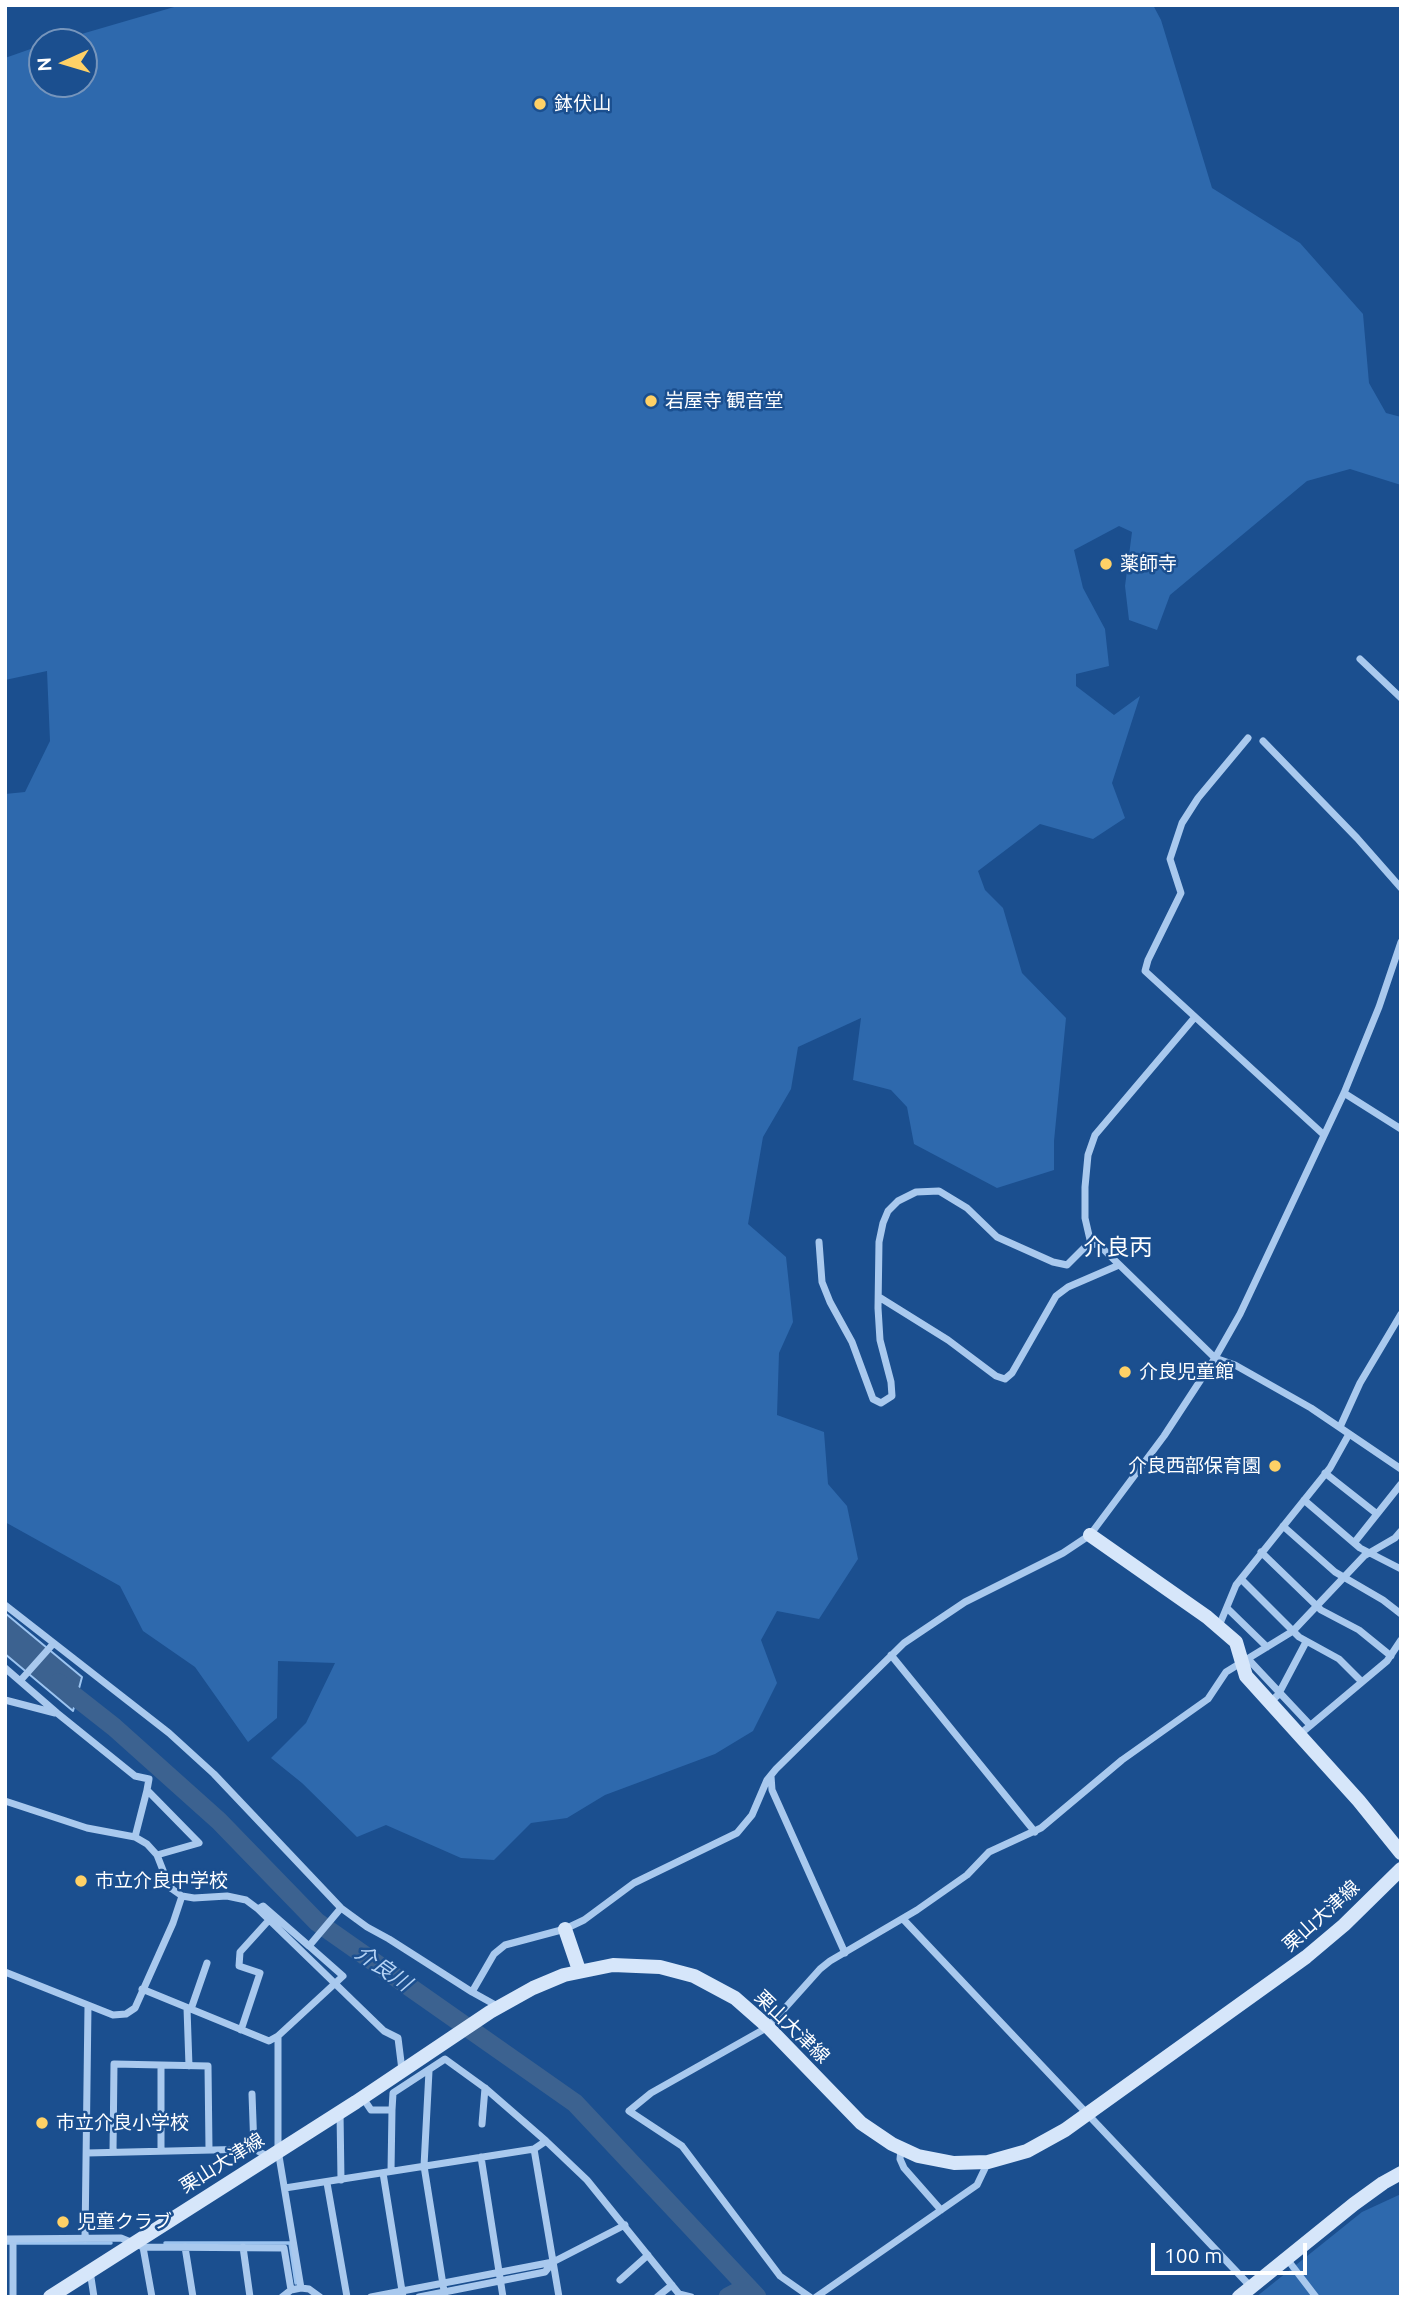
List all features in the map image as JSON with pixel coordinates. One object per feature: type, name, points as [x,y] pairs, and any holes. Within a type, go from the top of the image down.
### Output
[{"type":"main road","points":[[1090,1535],[1236,1642],[1245,1661],[1246,1676],[1274,1698],[1305,1730],[1401,1853]]},
{"type":"main road","name":"栗山大津線","points":[[50,2297],[138,2245],[495,2010],[533,1988],[579,1970],[613,1965],[660,1967],[694,1976],[735,1998],[768,2026],[861,2123],[918,2156],[954,2163],[988,2162],[1027,2151],[1087,2115],[1306,1957],[1401,1869]]},
{"type":"main road","points":[[565,1929],[579,1970]]},
{"type":"main road","points":[[1245,2292],[1354,2204],[1401,2173]]},
{"type":"street","points":[[1360,659],[1401,698]]},
{"type":"street","points":[[1248,738],[1198,798],[1182,823],[1170,859],[1181,893],[1148,960],[1146,971],[1324,1135]]},
{"type":"street","points":[[1264,741],[1401,888]]},
{"type":"street","points":[[472,1992],[494,1954],[505,1945],[565,1929],[584,1920],[634,1882],[737,1833],[752,1815],[771,1776],[891,1655],[930,1623],[965,1602],[1063,1553],[1090,1535],[1164,1436],[1240,1314],[1344,1093],[1379,1007],[1401,942]]},
{"type":"street","points":[[1091,1244],[1085,1218],[1085,1187],[1088,1156],[1095,1135],[1195,1017]]},
{"type":"street","points":[[1344,1093],[1401,1129]]},
{"type":"street","points":[[819,1242],[822,1282],[830,1303],[852,1342],[873,1399],[881,1403],[892,1396],[880,1340],[879,1242],[883,1223],[888,1211],[898,1201],[916,1192],[939,1191],[955,1199],[997,1237],[1053,1262],[1067,1265],[1087,1245],[1098,1244],[1215,1358],[1246,1371],[1311,1408],[1401,1469]]},
{"type":"street","points":[[879,1297],[948,1340],[996,1376],[1005,1379],[1012,1373],[1056,1296],[1068,1287],[1119,1265]]},
{"type":"street","points":[[1340,1427],[1360,1382],[1401,1314]]},
{"type":"street","points":[[1219,1627],[1236,1585],[1325,1474],[1349,1434]]},
{"type":"street","points":[[1325,1474],[1377,1514]]},
{"type":"street","points":[[1354,1543],[1401,1484]]},
{"type":"street","points":[[1304,1500],[1354,1543],[1401,1569]]},
{"type":"street","points":[[1283,1526],[1342,1577],[1383,1600],[1401,1614]]},
{"type":"street","points":[[810,2297],[780,2276],[682,2146],[629,2111],[651,2093],[768,2026],[820,1969],[903,1919],[967,1874],[989,1852],[1035,1832],[1094,1786],[1122,1760],[1208,1699],[1226,1672],[1293,1631],[1342,1577],[1401,1531]]},
{"type":"street","points":[[1261,1552],[1316,1606],[1359,1630],[1391,1656]]},
{"type":"street","points":[[1241,1579],[1293,1631],[1306,1642],[1339,1659],[1362,1682]]},
{"type":"street","points":[[5,1605],[50,1647],[169,1733],[214,1774],[341,1908],[472,1992],[495,2010]]},
{"type":"street","points":[[1228,1609],[1267,1647]]},
{"type":"street","points":[[1305,1730],[1391,1656],[1401,1640]]},
{"type":"street","points":[[1274,1698],[1306,1642]]},
{"type":"street","points":[[20,1681],[50,1647]]},
{"type":"street","points":[[891,1655],[1035,1832]]},
{"type":"street","points":[[8,1671],[135,1776],[149,1779],[135,1837]]},
{"type":"street","points":[[5,1700],[57,1713]]},
{"type":"street","points":[[771,1776],[772,1790],[845,1953]]},
{"type":"street","points":[[146,1790],[199,1843],[157,1855]]},
{"type":"street","points":[[5,1801],[87,1828],[135,1837],[147,1844],[157,1855],[172,1889],[182,1896],[227,1896],[246,1900],[384,2031],[398,2038],[402,2071]]},
{"type":"street","points":[[5,1972],[113,2015],[125,2014],[135,2008],[173,1923],[182,1896]]},
{"type":"street","points":[[142,1989],[269,2041],[278,2036],[343,1976],[311,1943],[263,1906],[258,1909]]},
{"type":"street","points":[[311,1943],[341,1908]]},
{"type":"street","points":[[903,1919],[1087,2115],[1245,2292]]},
{"type":"street","points":[[241,2030],[260,1973],[239,1966],[240,1952],[269,1920]]},
{"type":"street","points":[[189,2066],[189,2009],[207,1963]]},
{"type":"street","points":[[85,2239],[88,2006]]},
{"type":"street","points":[[278,2036],[274,2153],[285,2188],[301,2288]]},
{"type":"street","points":[[403,2294],[387,2172],[393,2093],[445,2059],[485,2088],[587,2180],[679,2294],[691,2297]]},
{"type":"street","points":[[113,2152],[114,2064],[208,2066],[209,2149]]},
{"type":"street","points":[[162,2065],[162,2151]]},
{"type":"street","points":[[429,2071],[424,2166],[444,2291]]},
{"type":"street","points":[[482,2124],[485,2088]]},
{"type":"street","points":[[252,2094],[254,2149]]},
{"type":"street","points":[[362,2097],[371,2110],[393,2110]]},
{"type":"street","points":[[340,2112],[341,2180]]},
{"type":"street","points":[[285,2188],[534,2149],[546,2141]]},
{"type":"street","points":[[901,2148],[900,2159],[904,2168],[941,2210]]},
{"type":"street","points":[[87,2153],[209,2149],[254,2149],[274,2153]]},
{"type":"street","points":[[534,2149],[559,2297]]},
{"type":"street","points":[[481,2157],[503,2297]]},
{"type":"street","points":[[816,2297],[977,2185],[988,2162]]},
{"type":"street","points":[[327,2183],[346,2297]]},
{"type":"street","points":[[371,2297],[444,2291],[499,2273],[553,2262],[625,2225]]},
{"type":"street","points":[[13,2297],[9,2239],[121,2238],[138,2245],[284,2248],[291,2290]]},
{"type":"street","points":[[138,2245],[152,2297]]},
{"type":"street","points":[[185,2247],[193,2297]]},
{"type":"street","points":[[243,2247],[250,2297]]},
{"type":"street","points":[[620,2280],[648,2255]]},
{"type":"street","points":[[1287,2259],[1316,2297]]},
{"type":"street","points":[[419,2297],[545,2272],[553,2262]]},
{"type":"street","points":[[90,2271],[94,2297]]},
{"type":"street","points":[[657,2297],[672,2285]]},
{"type":"street","points":[[282,2297],[291,2290],[301,2288],[309,2289],[320,2297]]},
{"type":"shaded area","points":[[181,5],[1153,5],[1161,20],[1212,188],[1300,243],[1363,314],[1369,383],[1386,413],[1401,417],[1401,485],[1350,469],[1307,481],[1170,595],[1157,630],[1129,620],[1125,586],[1132,532],[1119,526],[1074,550],[1083,588],[1105,629],[1109,666],[1076,674],[1076,686],[1114,715],[1140,696],[1112,783],[1125,818],[1093,839],[1040,824],[978,871],[985,890],[1003,908],[1022,973],[1066,1018],[1054,1141],[1054,1170],[997,1188],[914,1144],[907,1107],[891,1090],[853,1080],[861,1018],[798,1047],[791,1089],[763,1137],[748,1224],[786,1257],[793,1322],[779,1353],[777,1415],[824,1432],[828,1484],[847,1506],[858,1559],[819,1619],[777,1611],[761,1640],[777,1683],[753,1731],[715,1754],[605,1795],[567,1818],[531,1823],[494,1860],[461,1858],[386,1825],[357,1837],[302,1783],[271,1758],[306,1723],[335,1663],[278,1661],[277,1718],[248,1742],[195,1667],[143,1631],[120,1586],[5,1522],[5,794],[25,792],[50,741],[47,671],[5,680],[5,58],[28,50],[28,98],[98,98],[98,29]]},
{"type":"shaded area","points":[[5,1613],[82,1677],[73,1711],[5,1654]]},
{"type":"shaded area","points":[[1401,2194],[1401,2297],[1256,2297],[1362,2212]]},
{"type":"waterway","name":"介良川","points":[[58,1683],[114,1727],[219,1821],[317,1922],[575,2103],[757,2297]]},
{"type":"waterway","points":[[5,2243],[111,2243]]},
{"type":"waterway","points":[[165,2243],[290,2243],[296,2283]]},
{"type":"waterway","points":[[728,2297],[747,2287]]},
{"type":"place","name":"鉢伏山","points":[[540,104]]},
{"type":"place","name":"岩屋寺 観音堂","points":[[651,401]]},
{"type":"place","name":"薬師寺","points":[[1106,564]]},
{"type":"place","name":"介良児童館","points":[[1125,1372]]},
{"type":"place","name":"介良西部保育園","points":[[1275,1466]]},
{"type":"place","name":"市立介良中学校","points":[[81,1881]]},
{"type":"place","name":"市立介良小学校","points":[[42,2123]]},
{"type":"place","name":"児童クラブ","points":[[63,2222]]},
{"type":"district","name":"介良丙","points":[[1118,1247]]}]
